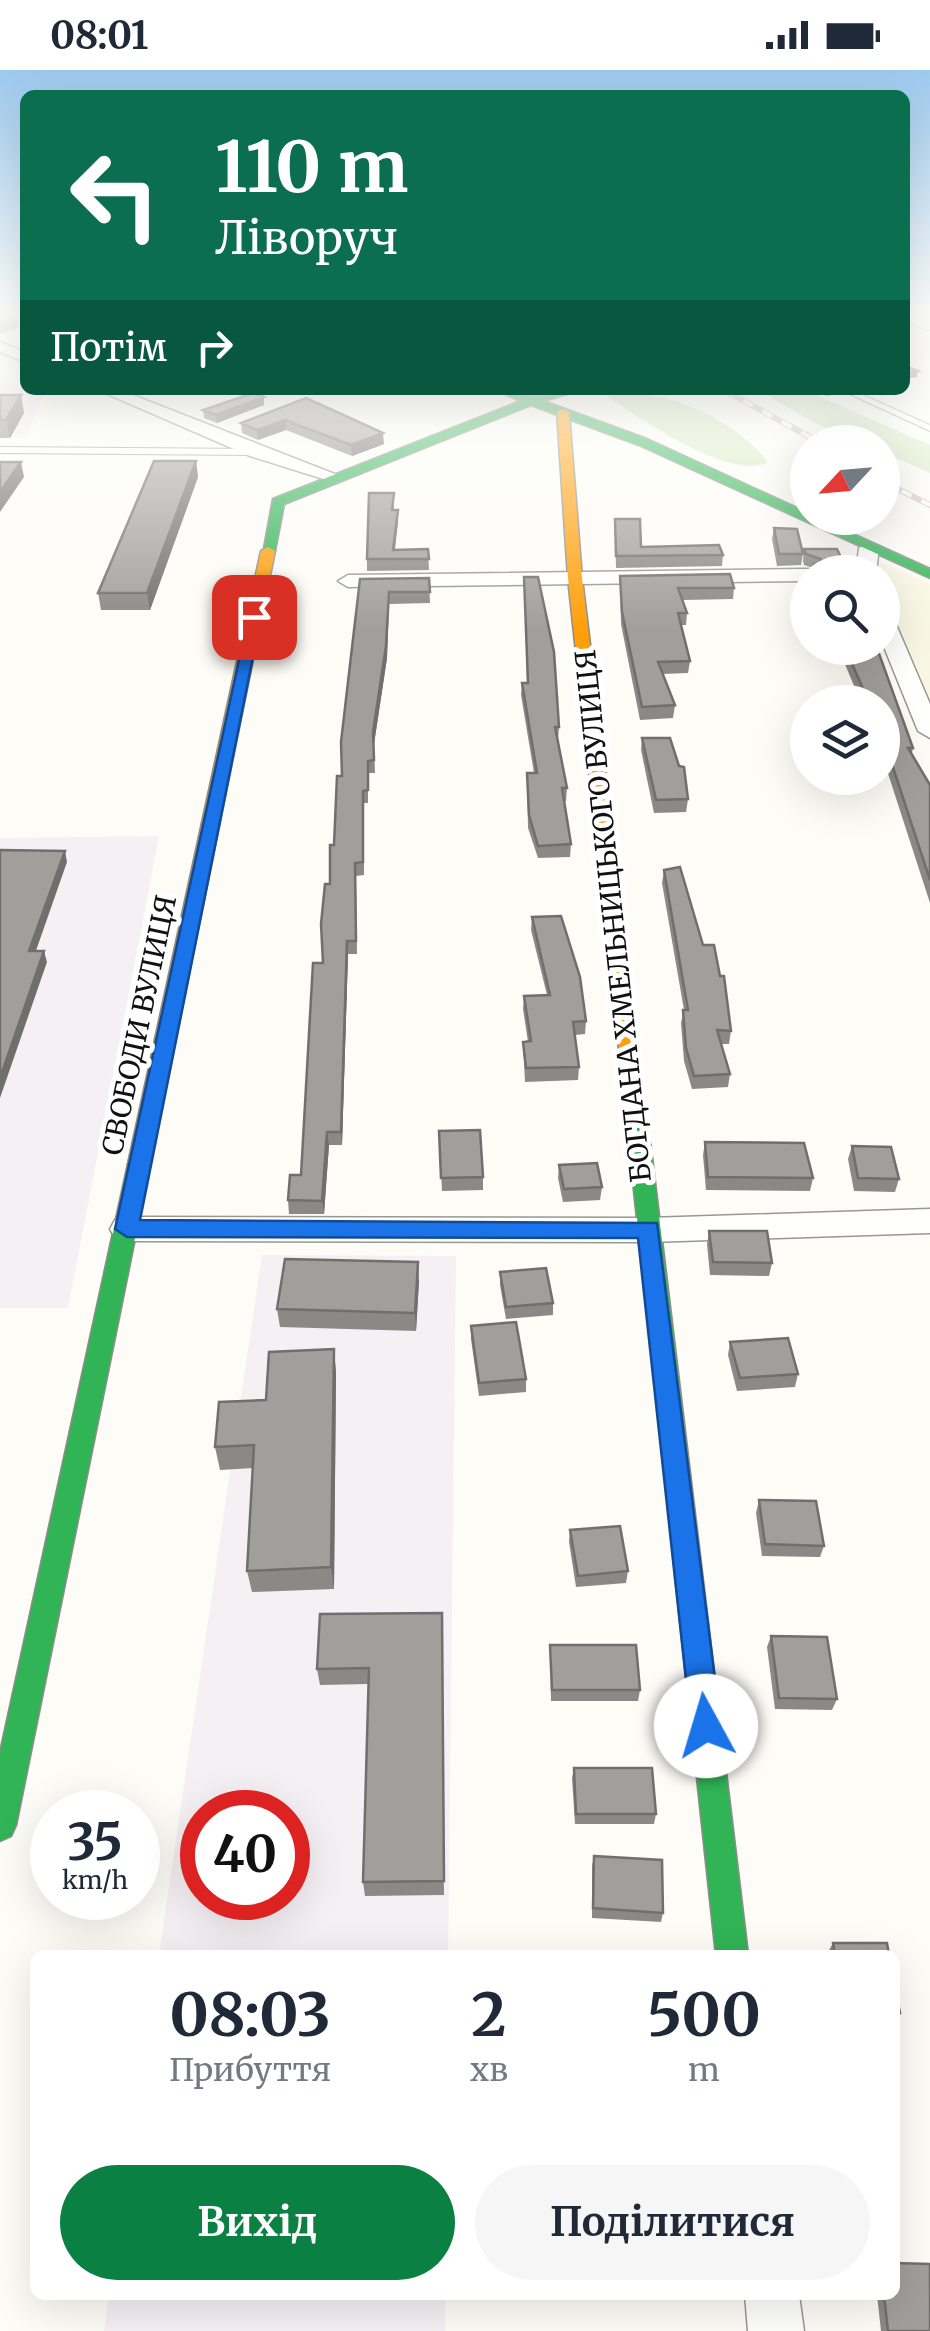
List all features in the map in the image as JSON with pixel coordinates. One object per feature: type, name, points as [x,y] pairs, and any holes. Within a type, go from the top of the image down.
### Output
[{"type":"street","points":[[178,420],[256,452],[336,478]]},
{"type":"street","name":"СВОБОДИ ВУЛИЦЯ","points":[[0,1825],[278,502],[483,420]]},
{"type":"street","name":"БОГДАНА ХМЕЛЬНИЦЬКОГО ВУЛИЦЯ","points":[[564,420],[575,578],[731,1950]]},
{"type":"street","points":[[583,420],[643,442],[930,574]]},
{"type":"street","points":[[617,420],[643,442]]},
{"type":"street","points":[[214,434],[244,423]]},
{"type":"street","points":[[869,555],[870,548]]},
{"type":"street","points":[[348,581],[790,575]]},
{"type":"street","points":[[900,658],[930,731]]},
{"type":"street","points":[[127,1229],[649,1230],[930,1221]]},
{"type":"street","points":[[773,2300],[776,2331]]},
{"type":"lane","points":[[0,450],[256,452]]},
{"type":"shaded area","points":[[0,420],[33,420],[26,438],[0,438]]},
{"type":"shaded area","points":[[900,570],[930,584],[930,731],[900,657]]},
{"type":"shaded area","points":[[159,836],[68,1308],[0,1308],[0,838]]},
{"type":"shaded area","points":[[262,1255],[456,1256],[448,1950],[160,1950],[180,1812],[180,1920],[310,1920],[310,1790],[183,1790]]},
{"type":"shaded area","points":[[108,2300],[445,2300],[445,2331],[104,2331]]},
{"type":"green space","points":[[642,420],[717,420],[768,462],[752,466],[731,463],[707,455]]},
{"type":"green space","points":[[810,420],[872,420],[885,425],[822,425]]},
{"type":"green space","points":[[900,432],[930,445],[930,473],[900,460]]},
{"type":"building","points":[[250,420],[353,420],[383,433],[351,445],[285,420],[257,430],[241,423]]},
{"type":"building","points":[[154,461],[196,461],[147,593],[98,593]]},
{"type":"building","points":[[0,462],[21,462],[0,492]]},
{"type":"building","points":[[369,493],[394,493],[392,510],[398,510],[393,550],[428,549],[429,559],[367,559]]},
{"type":"building","points":[[615,519],[640,519],[641,547],[719,545],[723,555],[616,556]]},
{"type":"building","points":[[774,528],[790,529],[790,535],[798,535],[803,554],[779,554]]},
{"type":"building","points":[[804,549],[837,549],[840,555],[809,555]]},
{"type":"building","points":[[730,574],[734,588],[678,588],[687,613],[678,613],[690,661],[658,662],[675,705],[642,707],[622,612],[620,576]]},
{"type":"building","points":[[524,577],[538,577],[554,652],[559,727],[555,727],[567,788],[562,788],[571,844],[538,846],[529,815],[527,773],[537,773],[522,683],[528,683]]},
{"type":"building","points":[[429,578],[430,592],[389,592],[386,646],[373,732],[374,760],[368,761],[368,790],[363,791],[363,862],[355,863],[356,941],[347,941],[341,1132],[327,1132],[322,1201],[288,1200],[290,1175],[301,1175],[313,963],[323,963],[321,924],[325,884],[330,884],[330,845],[334,845],[337,776],[342,776],[341,742],[360,579]]},
{"type":"building","points":[[853,665],[883,665],[890,685],[861,685]]},
{"type":"building","points":[[900,712],[913,748],[908,748],[930,785],[930,880],[900,789]]},
{"type":"building","points":[[642,738],[670,738],[679,766],[684,767],[688,799],[656,800]]},
{"type":"building","points":[[0,850],[65,851],[29,951],[44,951],[0,1078]]},
{"type":"building","points":[[680,867],[703,945],[714,945],[720,976],[724,976],[731,1031],[717,1030],[730,1074],[694,1076],[686,1048],[683,1010],[688,1010],[664,870]]},
{"type":"building","points":[[561,916],[580,977],[586,1021],[573,1022],[579,1067],[526,1068],[523,1042],[531,1041],[524,996],[550,995],[532,917]]},
{"type":"building","points":[[480,1130],[483,1177],[441,1178],[439,1131]]},
{"type":"building","points":[[705,1142],[804,1143],[813,1178],[708,1177]]},
{"type":"building","points":[[852,1146],[891,1147],[899,1179],[858,1178]]},
{"type":"building","points":[[597,1163],[602,1187],[564,1189],[559,1165]]},
{"type":"building","points":[[709,1231],[767,1231],[772,1263],[713,1262]]},
{"type":"building","points":[[285,1259],[418,1262],[415,1313],[277,1309]]},
{"type":"building","points":[[546,1268],[553,1303],[506,1307],[500,1272]]},
{"type":"building","points":[[516,1322],[526,1379],[479,1383],[471,1326]]},
{"type":"building","points":[[788,1338],[798,1374],[740,1378],[730,1342]]},
{"type":"building","points":[[334,1349],[331,1567],[247,1571],[254,1445],[215,1447],[219,1402],[266,1400],[269,1352]]},
{"type":"building","points":[[759,1500],[816,1501],[824,1546],[765,1544]]},
{"type":"building","points":[[620,1526],[628,1571],[578,1576],[570,1530]]},
{"type":"building","points":[[442,1613],[444,1881],[363,1882],[369,1668],[317,1669],[320,1614]]},
{"type":"building","points":[[771,1636],[827,1637],[837,1699],[779,1698]]},
{"type":"building","points":[[550,1645],[636,1645],[640,1690],[552,1690]]},
{"type":"building","points":[[574,1768],[652,1768],[656,1814],[576,1814]]},
{"type":"building","points":[[594,1856],[662,1860],[663,1913],[593,1908]]},
{"type":"building","points":[[833,1943],[887,1943],[888,1950],[834,1950]]},
{"type":"building","points":[[900,2263],[930,2264],[930,2331],[888,2331],[885,2300],[900,2300]]},
{"type":"railway","points":[[778,420],[790,426]]},
{"type":"railway","points":[[900,490],[930,505]]},
{"type":"traffic: fast","points":[[268,551],[278,502],[484,420]]},
{"type":"traffic: fast","points":[[582,420],[643,442],[930,574]]},
{"type":"traffic: fast","points":[[629,1050],[731,1950]]},
{"type":"traffic: fast","points":[[0,1825],[139,1164]]},
{"type":"traffic: slow","points":[[564,420],[575,578],[629,1050]]},
{"type":"traffic: slow","points":[[139,1164],[268,551]]},
{"type":"route","points":[[254,617],[127,1229],[649,1230],[706,1726]]}]
